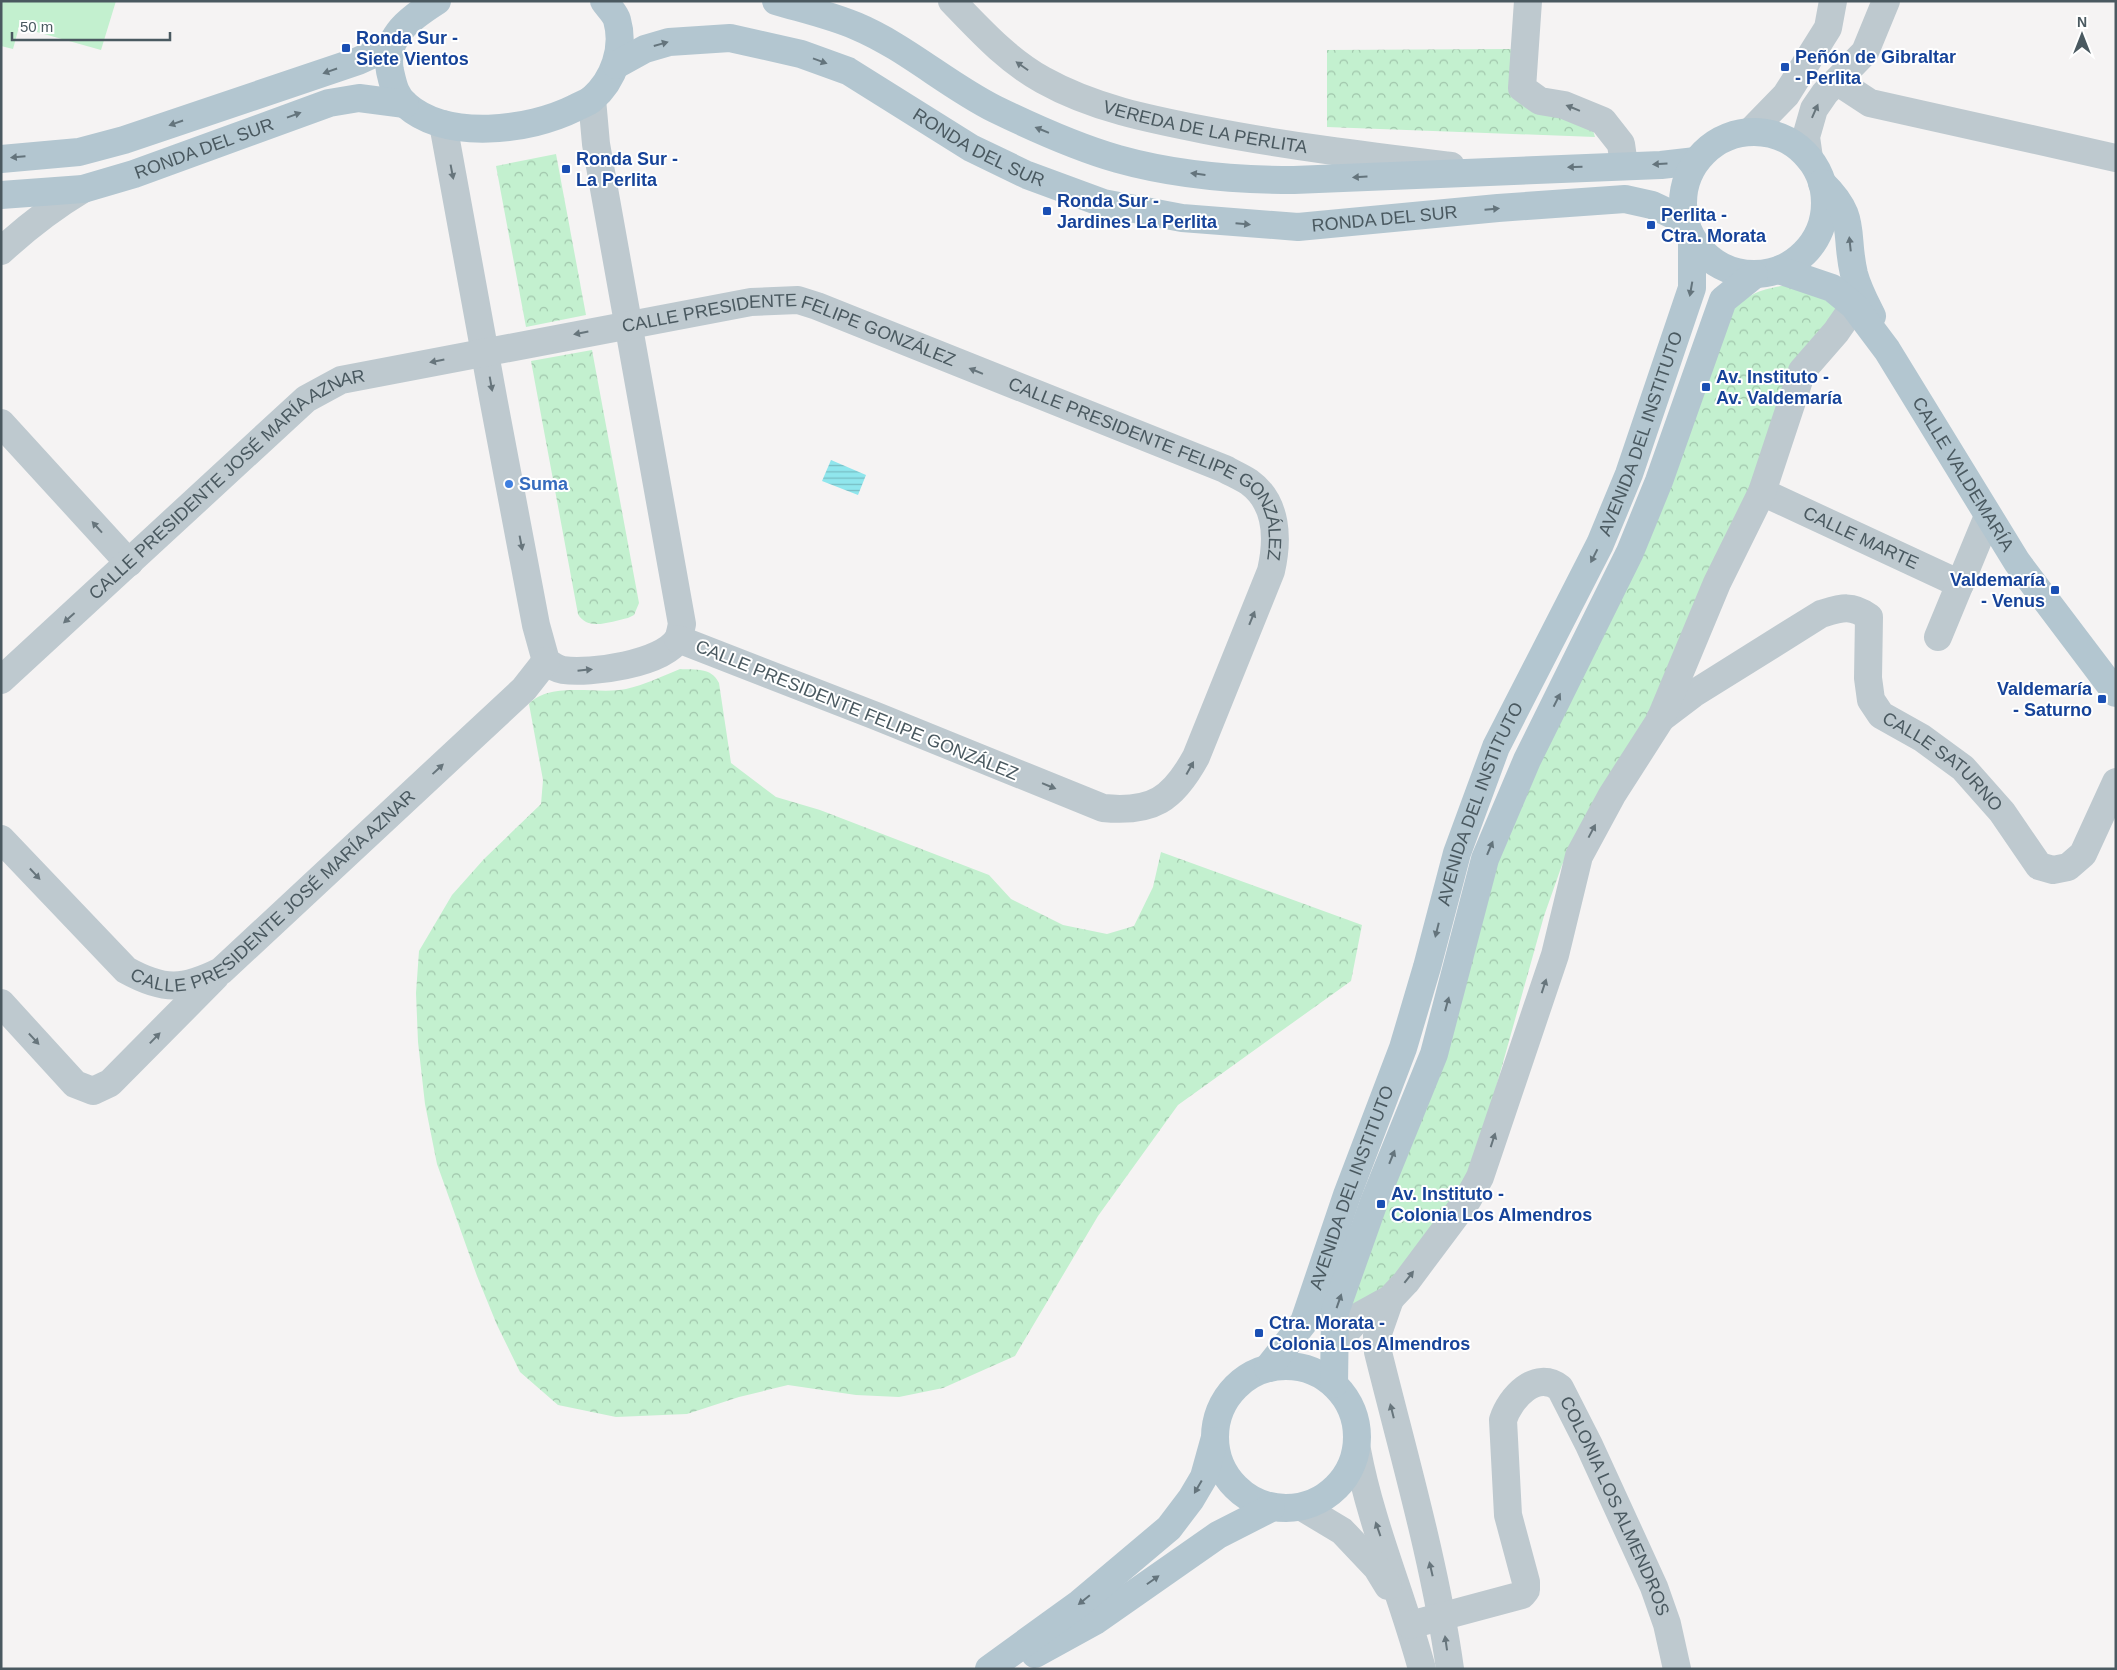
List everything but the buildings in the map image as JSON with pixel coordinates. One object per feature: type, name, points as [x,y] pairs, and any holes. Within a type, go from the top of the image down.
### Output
[{"type":"main road","points":[[391,46],[411,9],[437,1]]},
{"type":"main road","name":"RONDA DEL SUR","points":[[391,46],[389,64],[394,89],[405,104],[422,116],[443,124],[478,129],[513,126],[546,120],[592,99],[616,64],[620,40],[616,18],[604,1]]},
{"type":"main road","points":[[776,1],[856,26],[893,45],[994,108],[1042,130],[1118,159],[1189,173],[1247,180],[1696,161]]},
{"type":"main road","name":"RONDA DEL SUR","points":[[616,64],[645,49],[669,42],[730,38],[801,54],[848,71],[971,148],[1026,175],[1103,203],[1182,218],[1298,227],[1498,208],[1625,199],[1652,205],[1688,230]]},
{"type":"main road","name":"RONDA DEL SUR","points":[[1,159],[79,152],[124,140],[358,61],[391,46]]},
{"type":"main road","name":"RONDA DEL SUR","points":[[1,196],[83,189],[134,174],[329,103],[359,98],[405,104]]},
{"type":"main road","points":[[1750,132],[1773,134],[1792,143],[1809,158],[1822,183],[1825,209],[1819,233],[1804,254],[1767,273],[1730,271],[1707,258],[1688,230],[1682,202],[1685,180],[1696,161],[1710,147],[1728,137],[1750,132]]},
{"type":"main road","name":"CALLE VALDEMARÍA","points":[[1822,183],[1838,198],[1848,220],[1856,299],[2017,562],[2116,693]]},
{"type":"main road","name":"AVENIDA DEL INSTITUTO","points":[[1268,1368],[1304,1322],[1347,1195],[1403,1048],[1427,967],[1457,853],[1496,748],[1600,544],[1629,474],[1692,288],[1688,230]]},
{"type":"main road","name":"AVENIDA DEL INSTITUTO","points":[[1334,1384],[1336,1312],[1374,1202],[1434,1054],[1485,859],[1526,760],[1597,620],[1659,481],[1723,300],[1767,273]]},
{"type":"main road","name":"CALLE VALDEMARÍA","points":[[1767,273],[1832,288],[1856,299]]},
{"type":"main road","points":[[989,1669],[1080,1603],[1169,1528],[1191,1499],[1204,1477],[1220,1411],[1231,1391],[1248,1376],[1268,1368],[1283,1366],[1301,1367],[1319,1373],[1334,1384],[1349,1403],[1357,1424],[1357,1450],[1347,1476],[1327,1496],[1302,1507],[1272,1508],[1253,1501],[1234,1486],[1219,1463],[1214,1441]]},
{"type":"main road","points":[[1007,1669],[1095,1621],[1218,1534],[1272,1508]]},
{"type":"street","name":"VEREDA DE LA PERLITA","points":[[952,1],[995,47],[1042,80],[1085,100],[1135,116],[1342,153],[1493,171]]},
{"type":"street","points":[[1528,1],[1522,88],[1540,101],[1564,105],[1603,121],[1621,144],[1624,165]]},
{"type":"street","points":[[1750,132],[1786,95],[1828,28],[1833,1]]},
{"type":"street","points":[[1809,158],[1806,137],[1814,109],[1824,94],[1838,82],[1865,52],[1886,1]]},
{"type":"street","points":[[1838,82],[1870,102],[2116,158]]},
{"type":"street","points":[[443,124],[536,625],[546,661],[560,670],[577,671],[619,666],[651,659],[664,651],[678,639],[682,624],[596,144],[592,99]]},
{"type":"street","points":[[1,251],[23,230],[83,189]]},
{"type":"street","name":"CALLE PRESIDENTE FELIPE GONZÁLEZ","points":[[485,352],[751,302],[776,299],[798,300],[1224,469],[1250,483],[1264,501],[1274,523],[1276,548],[1271,571],[1196,756],[1183,781],[1169,796],[1148,805],[1126,810],[1103,808],[876,716],[678,639]]},
{"type":"street","points":[[1335,1344],[1361,1315],[1390,1299],[1406,1282],[1468,1199],[1480,1177],[1554,955],[1579,856],[1612,795],[1660,720],[1717,583],[1762,492],[1776,456],[1802,371],[1836,332],[1856,299]]},
{"type":"street","points":[[1836,332],[1882,343]]},
{"type":"street","name":"CALLE PRESIDENTE JOSÉ MARÍA AZNAR","points":[[1,680],[306,399],[341,380],[485,352]]},
{"type":"street","points":[[1,423],[129,563]]},
{"type":"street","name":"CALLE MARTE","points":[[1762,492],[1960,584]]},
{"type":"street","points":[[1938,637],[1988,516]]},
{"type":"street","name":"CALLE SATURNO","points":[[1660,720],[1693,694],[1821,614],[1840,608],[1858,610],[1869,617],[1868,678],[1871,700],[1881,715],[1922,738],[1963,768],[2002,812],[2039,866],[2053,870],[2068,867],[2083,854],[2116,782]]},
{"type":"street","name":"CALLE PRESIDENTE JOSÉ MARÍA AZNAR","points":[[1,839],[126,970],[145,981],[171,986],[196,983],[221,971],[524,689],[546,661]]},
{"type":"street","points":[[1,1003],[75,1084],[93,1091],[110,1083],[221,971]]},
{"type":"street","points":[[1390,1299],[1377,1336],[1378,1352],[1442,1616],[1450,1669]]},
{"type":"street","name":"COLONIA LOS ALMENDROS","points":[[1410,1625],[1522,1595],[1526,1590],[1526,1582],[1508,1515],[1502,1420],[1506,1410],[1524,1389],[1540,1382],[1552,1382],[1560,1388],[1589,1445],[1654,1588],[1667,1624],[1677,1669]]},
{"type":"street","points":[[1357,1450],[1372,1512],[1410,1625],[1422,1669]]},
{"type":"street","points":[[1302,1507],[1342,1531],[1377,1568],[1410,1625]]},
{"type":"green space","points":[[1,1],[116,1],[101,50],[19,27],[13,49],[1,46]]},
{"type":"green space","points":[[1513,49],[1510,77],[1592,127],[1595,137],[1327,127],[1327,50]]},
{"type":"green space","points":[[556,154],[586,315],[526,327],[496,166]]},
{"type":"green space","points":[[1787,285],[1840,301],[1767,452],[1651,714],[1583,823],[1562,865],[1544,916],[1481,1141],[1465,1181],[1410,1264],[1346,1320],[1384,1211],[1441,1071],[1496,863],[1728,313],[1755,293]]},
{"type":"green space","points":[[592,350],[639,603],[634,615],[601,624],[588,623],[578,614],[531,361]]},
{"type":"green space","points":[[680,669],[702,670],[716,678],[719,683],[731,763],[776,797],[820,810],[989,875],[1011,899],[1063,925],[1107,934],[1134,926],[1153,887],[1161,852],[1362,925],[1351,981],[1178,1105],[1098,1216],[1015,1356],[943,1388],[899,1397],[856,1395],[788,1385],[739,1397],[687,1414],[616,1417],[558,1405],[520,1372],[497,1325],[477,1276],[437,1164],[425,1104],[418,1042],[416,993],[419,951],[452,895],[484,859],[541,804],[543,780],[529,704],[538,697],[549,693],[575,690],[626,689],[647,683]]},
{"type":"water","points":[[831,460],[866,475],[858,495],[822,481]]},
{"type":"place","name":"Ronda Sur - Siete Vientos","points":[[346,48]]},
{"type":"place","name":"Peñón de Gibraltar - Perlita","points":[[1785,67]]},
{"type":"place","name":"Ronda Sur - La Perlita","points":[[566,169]]},
{"type":"place","name":"Ronda Sur - Jardines La Perlita","points":[[1047,211]]},
{"type":"place","name":"Perlita - Ctra. Morata","points":[[1651,225]]},
{"type":"place","name":"Av. Instituto - Av. Valdemaría","points":[[1706,387]]},
{"type":"place","name":"Suma","points":[[509,484]]},
{"type":"place","name":"Valdemaría - Venus","points":[[2055,590]]},
{"type":"place","name":"Valdemaría - Saturno","points":[[2102,699]]},
{"type":"place","name":"Av. Instituto - Colonia Los Almendros","points":[[1381,1204]]},
{"type":"place","name":"Ctra. Morata - Colonia Los Almendros","points":[[1259,1333]]}]
